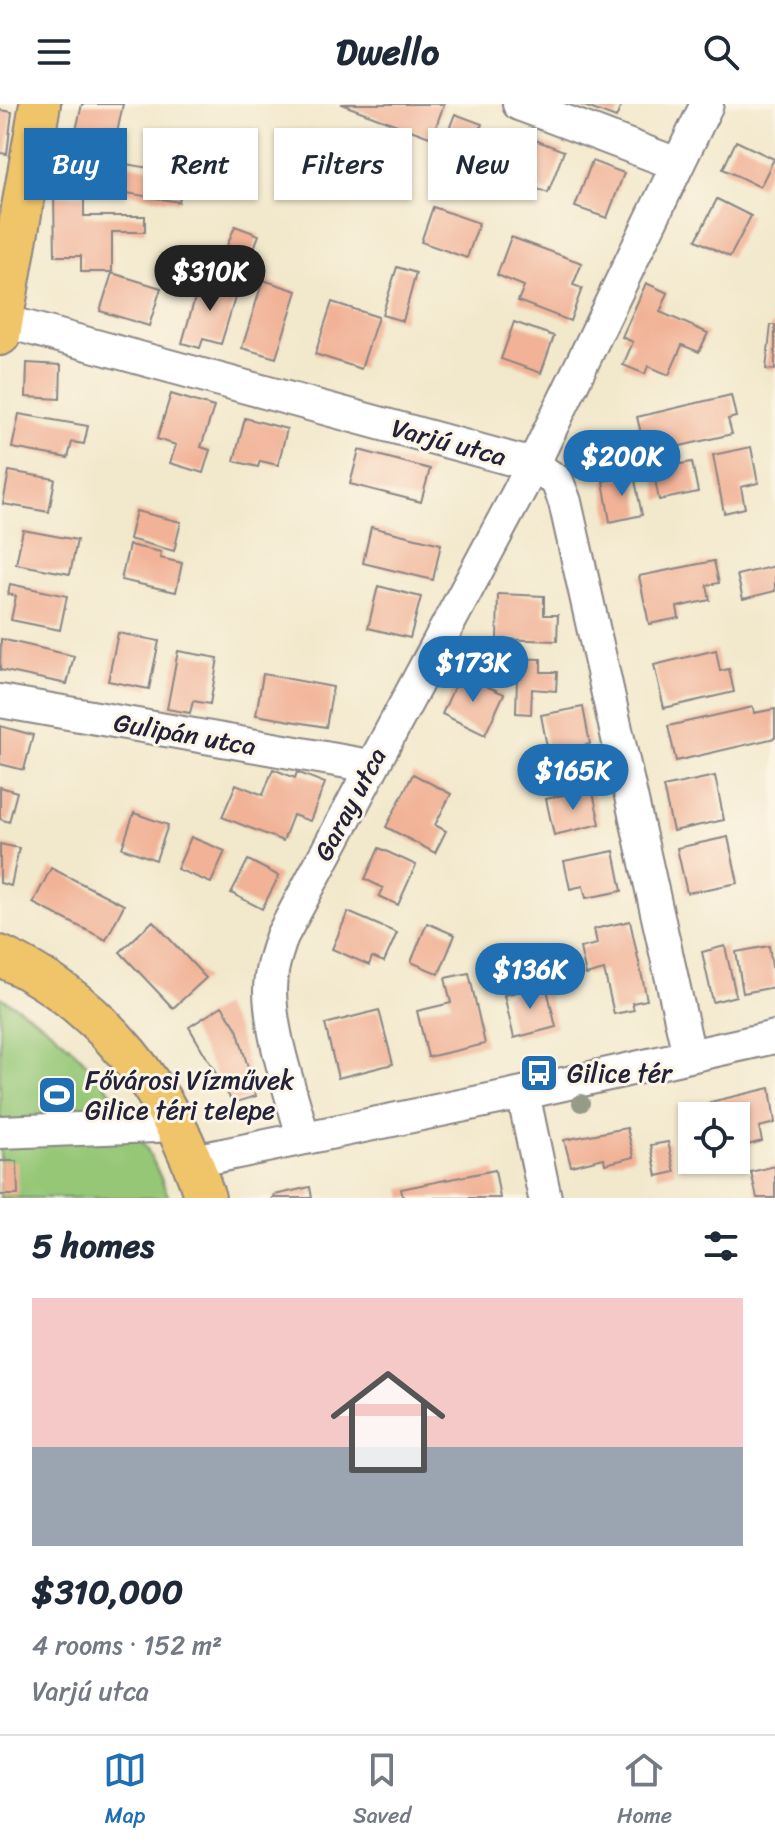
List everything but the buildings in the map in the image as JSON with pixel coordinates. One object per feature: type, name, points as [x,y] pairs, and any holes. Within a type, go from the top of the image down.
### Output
[{"type":"main road","points":[[1,326],[40,104]]},
{"type":"main road","points":[[0,956],[24,967],[84,1008],[135,1060],[175,1121],[200,1180]]},
{"type":"street","points":[[519,104],[677,164]]},
{"type":"street","name":"Garay utca","points":[[303,1137],[274,1022],[270,990],[273,964],[282,936],[533,465],[707,104]]},
{"type":"street","name":"Varjú utca","points":[[1,326],[533,465],[549,474],[562,489],[689,1055]]},
{"type":"street","name":"Gulipán utca","points":[[0,701],[370,766]]},
{"type":"street","points":[[200,1180],[303,1137],[523,1093],[775,1037]]},
{"type":"street","points":[[523,1093],[545,1198]]},
{"type":"street","points":[[0,1132],[156,1126],[175,1121]]},
{"type":"green space","name":"Fővárosi Vízművek Gilice téri telepe","points":[[0,997],[56,1035],[103,1082],[140,1136],[169,1198],[0,1198]]},
{"type":"place","name":"Gilice tér","points":[[539,1073]]},
{"type":"place","name":"Fővárosi Vízművek Gilice téri telepe","points":[[57,1095]]}]
